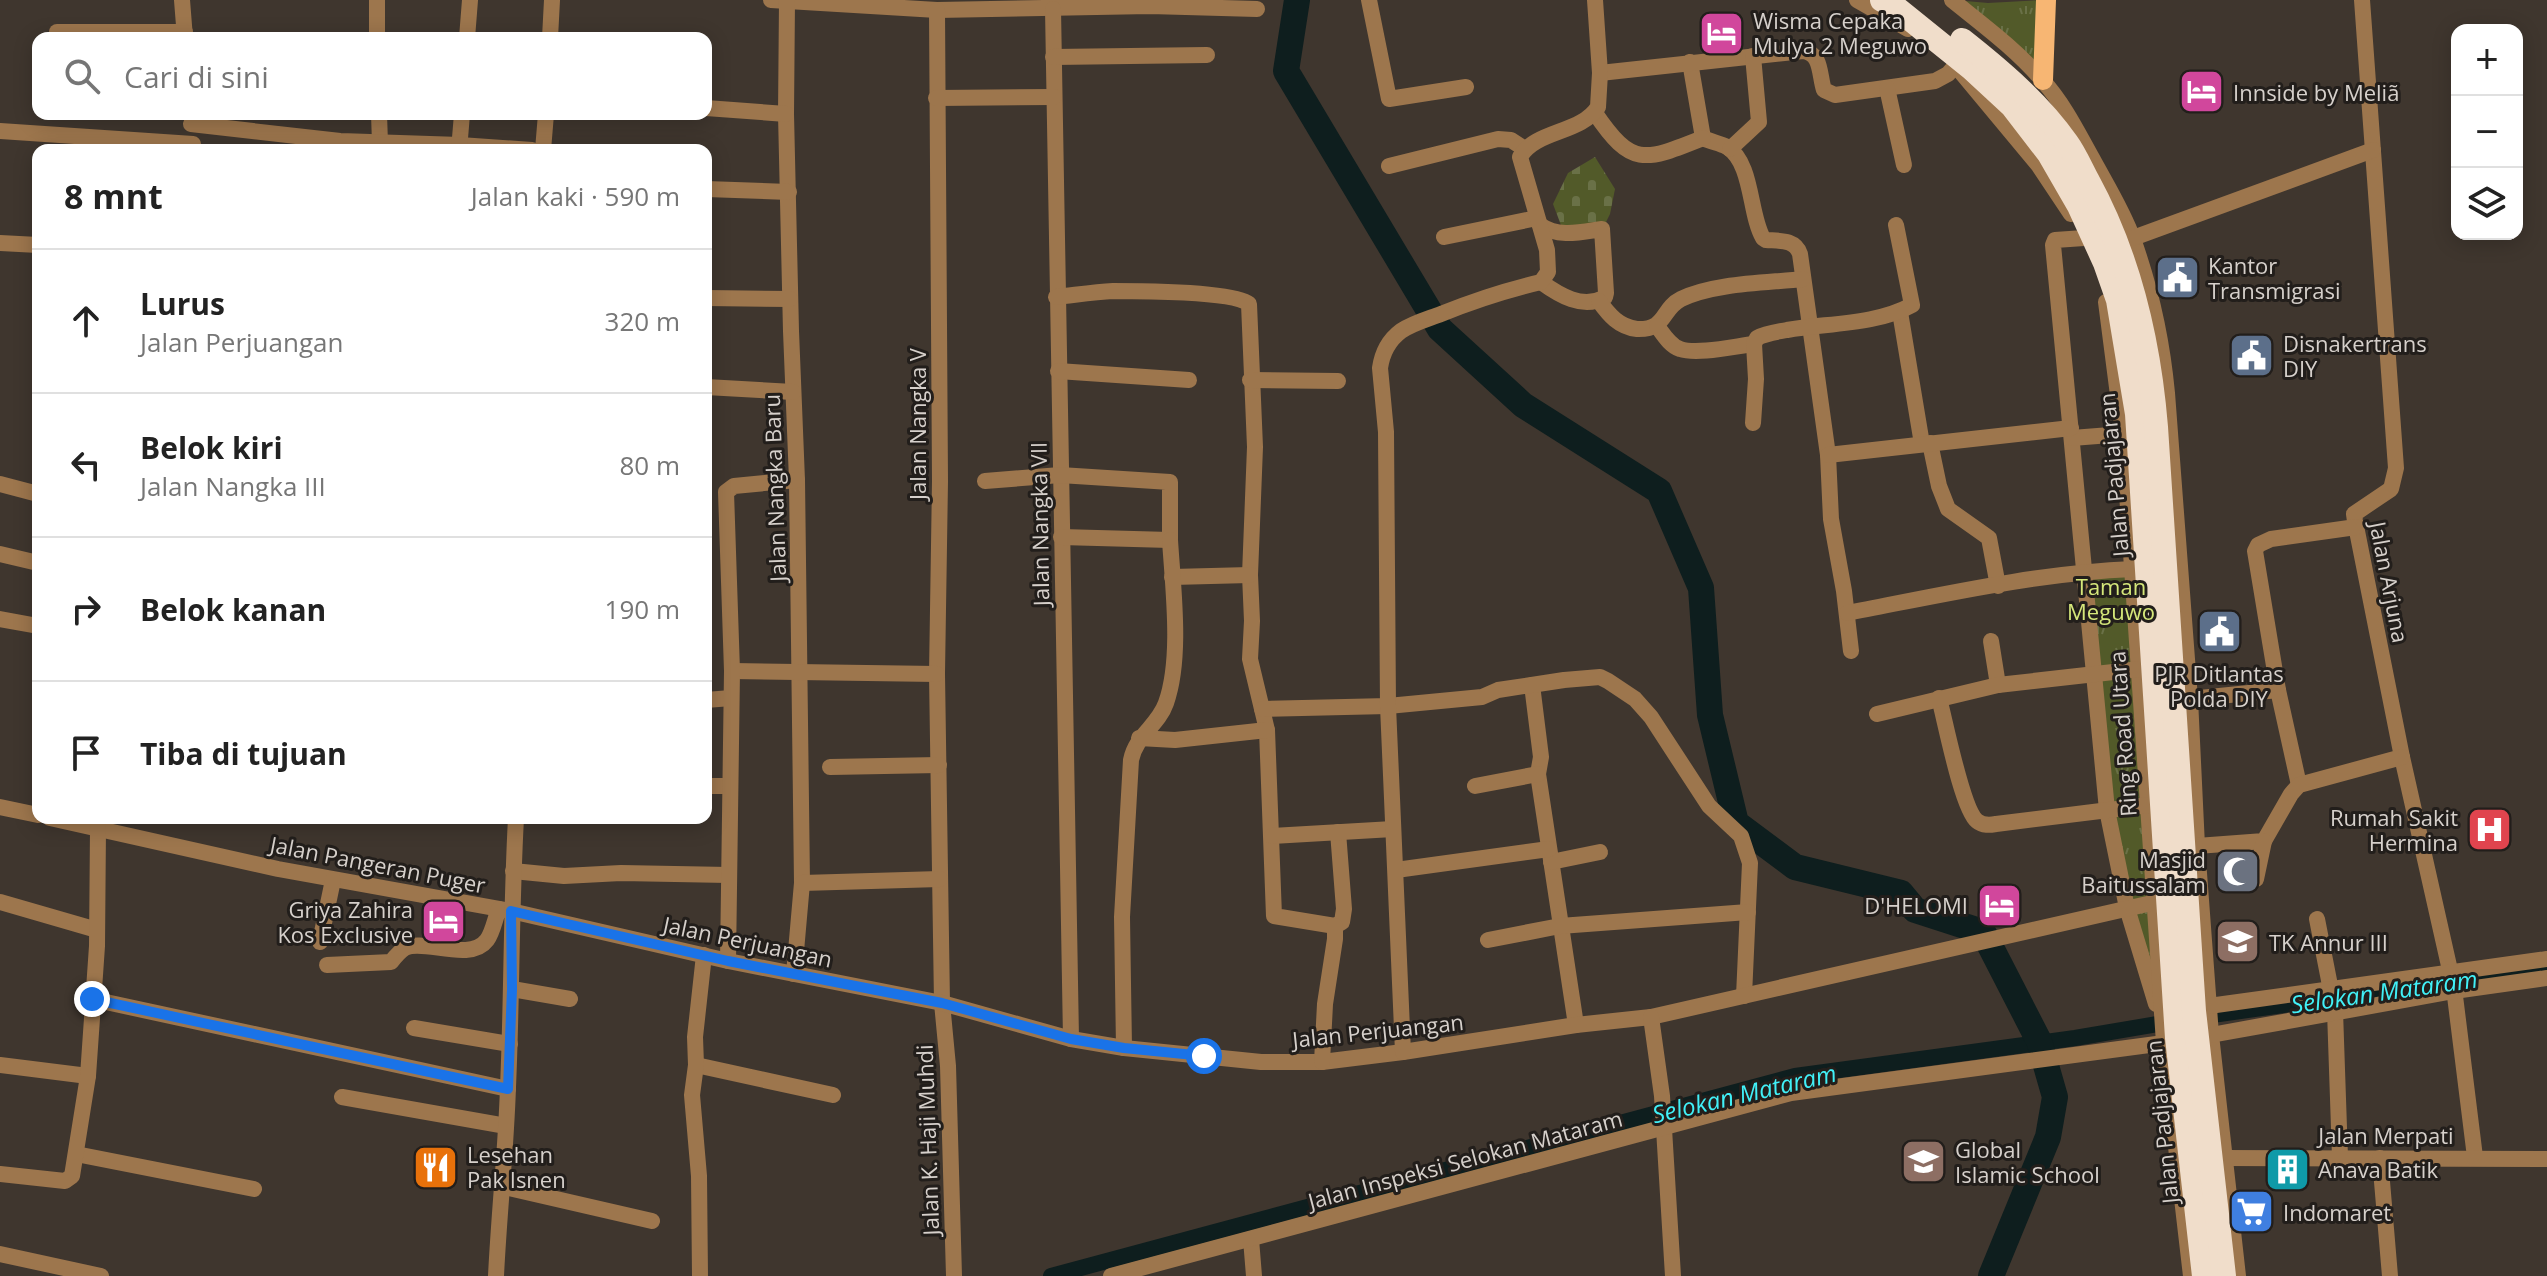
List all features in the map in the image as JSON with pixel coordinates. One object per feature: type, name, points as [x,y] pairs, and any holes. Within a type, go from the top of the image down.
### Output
[{"type":"highway","name":"Jalan Padjajaran","points":[[1882,0],[1972,69],[2012,106],[2049,154],[2079,206],[2118,300],[2137,414],[2136,502],[2195,1113],[2208,1153],[2224,1276]]},
{"type":"highway","name":"Jalan Padjajaran","points":[[1909,0],[1988,61],[2028,98],[2068,143],[2097,198],[2135,296],[2150,368],[2188,781],[2186,1024]]},
{"type":"highway","name":"Jalan Padjajaran","points":[[2196,1266],[2208,1153]]},
{"type":"main road","points":[[2043,80],[2046,0]]},
{"type":"street","points":[[182,0],[185,32]]},
{"type":"street","points":[[377,0],[377,32]]},
{"type":"street","points":[[467,32],[470,0]]},
{"type":"street","points":[[550,32],[552,0]]},
{"type":"street","points":[[1369,0],[1389,99],[1466,87]]},
{"type":"street","points":[[1403,1052],[1388,706],[1386,432],[1381,358],[1400,332],[1417,323],[1541,282],[1548,272],[1549,263],[1520,157],[1525,149],[1595,113],[1600,94],[1600,73],[1595,0]]},
{"type":"street","name":"Ring Road Utara","points":[[1857,0],[1916,35],[1955,66],[2039,166],[2084,238],[2106,301],[2123,434],[2136,502],[2133,569],[2156,902],[2186,1024],[2208,1153],[2238,1276]]},
{"type":"street","name":"Ring Road Utara","points":[[1952,0],[2009,46],[2043,80],[2060,103],[2133,238],[2154,306],[2163,354],[2190,699],[2188,781],[2197,846],[2186,1024],[2196,1266]]},
{"type":"street","points":[[2133,238],[2373,150],[2362,0]]},
{"type":"street","points":[[779,1],[937,10],[1150,6],[1257,9]]},
{"type":"street","name":"Jalan Nangka Baru","points":[[779,1],[789,192],[800,674],[802,883],[794,974]]},
{"type":"street","name":"Jalan Nangka VII","points":[[1053,9],[1071,1039]]},
{"type":"street","name":"Jalan Nangka V","points":[[937,10],[940,481],[937,674],[942,1003]]},
{"type":"street","points":[[1600,73],[1810,52],[1816,57],[1822,85],[1835,95],[1935,81],[1955,66]]},
{"type":"street","points":[[1053,57],[1207,55]]},
{"type":"street","points":[[1730,149],[1759,122],[1753,56]]},
{"type":"street","points":[[1690,62],[1703,138]]},
{"type":"street","points":[[1887,88],[1904,165]]},
{"type":"street","points":[[936,98],[1054,97]]},
{"type":"street","points":[[712,108],[786,114]]},
{"type":"street","points":[[1595,113],[1612,138],[1632,154],[1664,153],[1703,138],[1730,149],[1745,176],[1760,234],[1766,240],[1795,245],[1800,254],[1828,455],[1831,519],[1851,651]]},
{"type":"street","points":[[191,120],[193,144]]},
{"type":"street","points":[[196,120],[328,144]]},
{"type":"street","points":[[379,120],[380,143]]},
{"type":"street","points":[[459,144],[461,120]]},
{"type":"street","points":[[544,144],[546,120]]},
{"type":"street","points":[[0,131],[157,144]]},
{"type":"street","points":[[1389,166],[1498,139],[1511,140],[1525,149]]},
{"type":"street","points":[[366,144],[400,144]]},
{"type":"street","name":"Jalan Arjuna","points":[[2373,150],[2396,468],[2391,489],[2354,514],[2402,757],[2453,982],[2475,1157]]},
{"type":"street","points":[[712,189],[789,192]]},
{"type":"street","points":[[1444,237],[1538,222]]},
{"type":"street","points":[[1538,222],[1546,230],[1565,234],[1602,229],[1606,293],[1599,301],[1576,301],[1562,297],[1541,282]]},
{"type":"street","points":[[1753,423],[1756,379],[1754,344],[1757,338],[1900,312],[1912,305],[1896,225]]},
{"type":"street","points":[[2084,238],[2055,240],[2053,245],[2107,810],[2127,908],[2154,1002],[2186,1024]]},
{"type":"street","points":[[0,243],[32,245]]},
{"type":"street","points":[[1599,301],[1612,318],[1625,326],[1639,329],[1657,326],[1672,305],[1699,293],[1803,279]]},
{"type":"street","points":[[1056,297],[1112,291],[1199,294],[1246,300],[1249,307],[1255,447],[1250,659],[1267,730],[1274,916],[1335,926],[1344,918],[1338,832]]},
{"type":"street","points":[[712,298],[790,299]]},
{"type":"street","points":[[1900,312],[1926,444],[1945,504],[1954,515],[1989,538],[1998,586]]},
{"type":"street","points":[[1657,326],[1680,349],[1754,344]]},
{"type":"street","points":[[1058,371],[1189,380]]},
{"type":"street","points":[[1250,380],[1338,381]]},
{"type":"street","points":[[712,387],[793,392]]},
{"type":"street","points":[[1828,455],[2071,433],[2123,434]]},
{"type":"street","points":[[985,481],[1060,475],[1168,481],[1171,485],[1174,677],[1159,718],[1139,738],[1131,760],[1122,917],[1124,1048]]},
{"type":"street","points":[[728,961],[732,671],[726,492],[734,486],[797,480]]},
{"type":"street","points":[[0,484],[32,492]]},
{"type":"street","points":[[2299,785],[2278,690],[2255,551],[2258,545],[2271,539],[2356,527]]},
{"type":"street","points":[[1061,537],[1170,540]]},
{"type":"street","points":[[0,554],[32,562]]},
{"type":"street","points":[[1847,613],[2085,571],[2133,569]]},
{"type":"street","points":[[1172,577],[1250,575]]},
{"type":"street","points":[[0,619],[32,625]]},
{"type":"street","points":[[1991,641],[1998,685]]},
{"type":"street","points":[[1877,714],[1998,685],[2140,669]]},
{"type":"street","points":[[732,671],[937,674]]},
{"type":"street","points":[[1262,709],[1388,706],[1482,697],[1498,690],[1600,677],[1635,699],[1651,717],[1709,806],[1741,836],[1750,863],[1744,996]]},
{"type":"street","points":[[1532,685],[1541,757],[1538,774],[1576,1025]]},
{"type":"street","points":[[2190,699],[2278,690]]},
{"type":"street","points":[[712,700],[731,698]]},
{"type":"street","points":[[1939,698],[1964,794],[1978,822],[1986,825],[2149,805]]},
{"type":"street","points":[[1139,738],[1175,740],[1267,730]]},
{"type":"street","points":[[2256,879],[2264,841],[2299,785],[2402,757]]},
{"type":"street","points":[[830,767],[939,765]]},
{"type":"street","points":[[1475,786],[1538,774]]},
{"type":"street","points":[[712,786],[730,786]]},
{"type":"street","points":[[0,807],[32,814]]},
{"type":"street","name":"Jalan Pangeran Puger","points":[[79,824],[333,880],[505,910]]},
{"type":"street","points":[[496,1276],[512,989],[505,910],[513,871],[516,824]]},
{"type":"street","points":[[0,1174],[65,1181],[72,1176],[88,1076],[97,930],[98,828]]},
{"type":"street","points":[[1272,836],[1393,829]]},
{"type":"street","points":[[2197,846],[2264,841]]},
{"type":"street","points":[[1396,870],[1600,852]]},
{"type":"street","points":[[513,871],[564,876],[621,873],[729,875]]},
{"type":"street","points":[[802,883],[940,879]]},
{"type":"street","points":[[320,942],[333,880]]},
{"type":"street","points":[[0,902],[97,930]]},
{"type":"street","name":"Jalan Perjuangan","points":[[505,910],[728,961],[942,1003],[1071,1039],[1124,1048],[1261,1062],[1322,1062],[1651,1017],[2156,902]]},
{"type":"street","points":[[327,965],[391,962],[411,946],[456,951],[479,946],[489,938],[505,910]]},
{"type":"street","points":[[1488,940],[1560,926],[1748,912]]},
{"type":"street","points":[[2317,919],[2333,1001],[2340,1157]]},
{"type":"street","points":[[1322,1062],[1325,1004],[1335,926]]},
{"type":"street","points":[[700,1276],[699,1176],[692,1095],[704,955]]},
{"type":"street","name":"Jalan Inspeksi Selokan Mataram","points":[[1111,1276],[1663,1122],[1791,1093],[2186,1024],[2453,982],[2547,959]]},
{"type":"street","name":"Jalan Inspeksi Selokan Mataram","points":[[2453,982],[2547,978]]},
{"type":"street","points":[[512,989],[570,999]]},
{"type":"street","points":[[92,999],[508,1089]]},
{"type":"street","name":"Jalan Inspeksi Selokan Mataram","points":[[2186,1024],[2333,1001]]},
{"type":"street","name":"Jalan K. Haji Muhdi","points":[[942,1003],[948,1066],[954,1276]]},
{"type":"street","points":[[1651,1017],[1662,1096],[1673,1276]]},
{"type":"street","points":[[414,1028],[510,1044]]},
{"type":"street","points":[[0,1065],[88,1076]]},
{"type":"street","points":[[696,1065],[833,1095]]},
{"type":"street","points":[[342,1097],[506,1126]]},
{"type":"street","name":"Jalan Merpati","points":[[2208,1153],[2547,1159]]},
{"type":"street","points":[[76,1154],[254,1189]]},
{"type":"street","points":[[2380,1158],[2390,1276]]},
{"type":"street","points":[[500,1186],[652,1221]]},
{"type":"street","points":[[1251,1239],[1254,1276]]},
{"type":"street","points":[[0,1254],[101,1276]]},
{"type":"green space","points":[[1954,0],[1988,3],[2043,0],[2039,71]]},
{"type":"green space","points":[[1595,157],[1615,189],[1610,214],[1603,228],[1564,233],[1553,204],[1568,173]]},
{"type":"green space","name":"Taman Meguwo","points":[[2133,569],[2162,1012],[2127,908],[2085,571]]},
{"type":"waterway","points":[[1297,0],[1286,71],[1440,329],[1523,405],[1659,491],[1701,588],[1710,715],[1736,823],[1795,867],[1901,893],[1915,910],[1983,932],[2039,1041],[2055,1097],[2048,1137],[1991,1276]]},
{"type":"waterway","name":"Selokan Mataram","points":[[2198,1017],[2547,968]]},
{"type":"waterway","name":"Selokan Mataram","points":[[1051,1276],[1795,1076],[2075,1038],[2175,1021]]},
{"type":"place","name":"Wisma Cepaka Mulya 2 Meguwo","points":[[1722,33]]},
{"type":"place","name":"Innside by Meliã","points":[[2202,92]]},
{"type":"place","name":"Kantor Transmigrasi","points":[[2177,278]]},
{"type":"place","name":"Disnakertrans DIY","points":[[2252,356]]},
{"type":"place","name":"PJR Ditlantas Polda DIY","points":[[2219,632]]},
{"type":"place","name":"Rumah Sakit Hermina","points":[[2489,830]]},
{"type":"place","name":"Masjid Baitussalam","points":[[2237,872]]},
{"type":"place","name":"D'HELOMI","points":[[1999,905]]},
{"type":"place","name":"Griya Zahira Kos Exclusive","points":[[444,922]]},
{"type":"place","name":"TK Annur III","points":[[2238,942]]},
{"type":"place","name":"Global Islamic School","points":[[1924,1162]]},
{"type":"place","name":"Lesehan Pak Isnen","points":[[436,1167]]},
{"type":"place","name":"Anava Batik","points":[[2287,1169]]},
{"type":"place","name":"Indomaret","points":[[2252,1212]]},
{"type":"route","points":[[92,999],[508,1089],[511,911],[728,961],[942,1003],[1071,1039],[1204,1056]]}]
